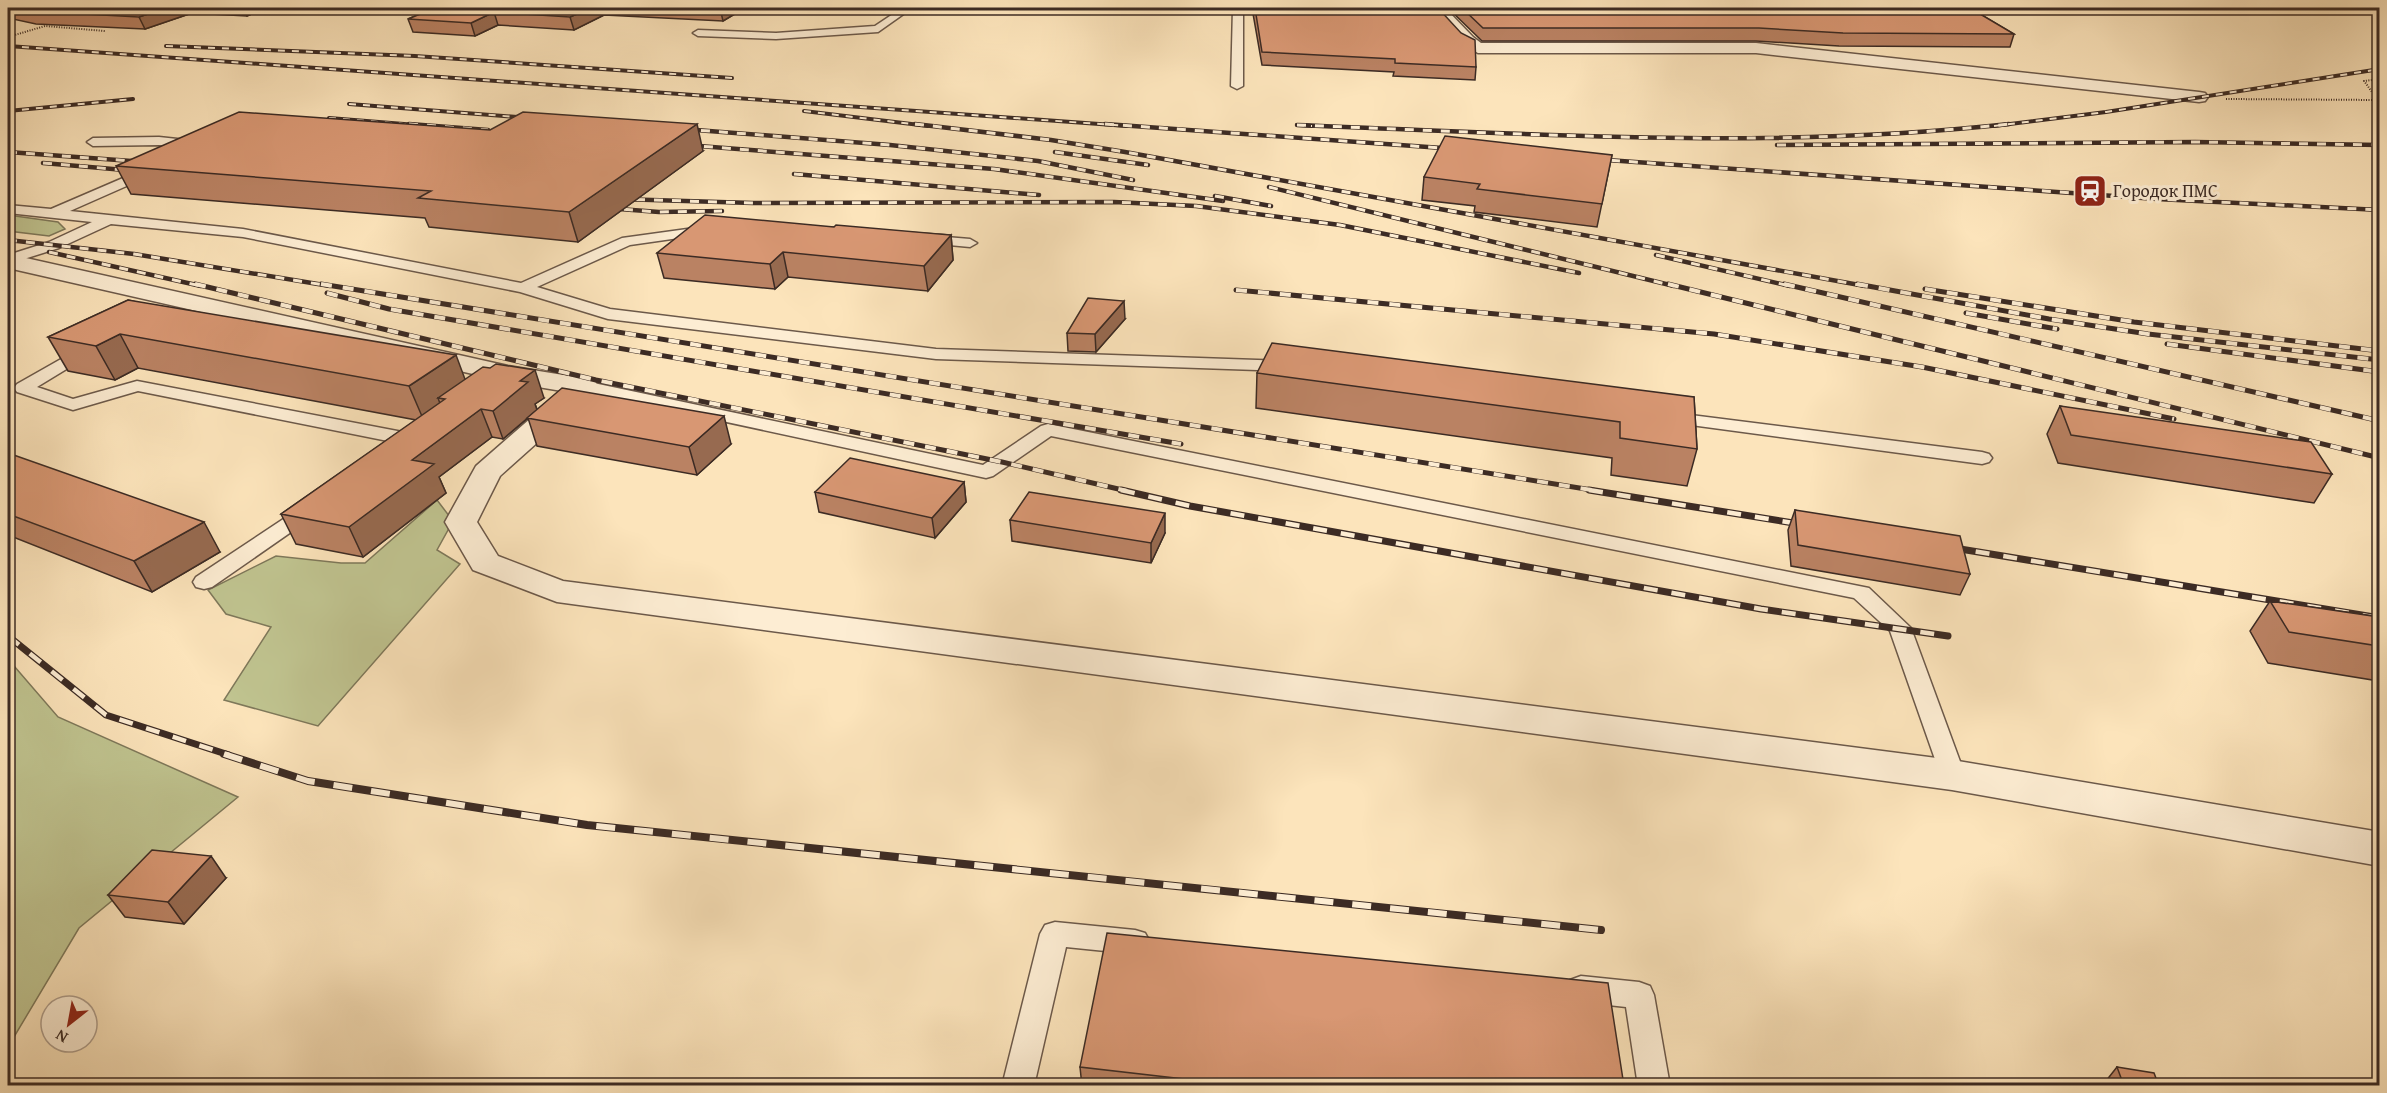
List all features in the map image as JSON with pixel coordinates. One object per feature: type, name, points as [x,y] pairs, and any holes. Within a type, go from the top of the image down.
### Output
[{"type":"street","points":[[1437,8],[1451,19],[1468,44],[1478,48],[1756,48],[2199,97]]},
{"type":"street","points":[[8,260],[499,380],[584,386]]},
{"type":"street","points":[[584,386],[487,472],[461,522],[485,563],[557,591],[1952,775],[2379,849]]},
{"type":"lane","points":[[698,33],[776,36],[878,29],[907,8]]},
{"type":"lane","points":[[1237,86],[1238,8]]},
{"type":"lane","points":[[55,213],[206,146],[159,141],[93,142]]},
{"type":"lane","points":[[8,208],[243,233],[523,288],[608,314],[936,354],[1282,366],[1305,369]]},
{"type":"lane","points":[[8,260],[54,245],[111,219]]},
{"type":"lane","points":[[523,288],[627,241],[727,227]]},
{"type":"lane","points":[[912,238],[970,243]]},
{"type":"lane","points":[[77,355],[23,388],[73,405],[137,386],[412,440]]},
{"type":"lane","points":[[584,386],[986,472],[1048,430],[1862,593],[1900,628],[1952,775]]},
{"type":"lane","points":[[1650,414],[1982,458]]},
{"type":"lane","points":[[393,453],[432,427]]},
{"type":"lane","points":[[204,582],[323,501]]},
{"type":"lane","points":[[1018,1086],[1055,934],[1162,945]]},
{"type":"lane","points":[[1555,986],[1639,995],[1654,1086]]},
{"type":"path","points":[[8,37],[45,27],[105,31]]},
{"type":"path","points":[[2379,79],[2364,81],[2379,100]]},
{"type":"path","points":[[2199,97],[2258,101],[2379,100]]},
{"type":"green space","points":[[8,215],[58,222],[65,229],[49,236],[8,231]]},
{"type":"green space","points":[[437,500],[453,521],[437,550],[460,564],[318,726],[224,700],[271,627],[226,614],[208,590],[276,556],[341,563],[365,563]]},
{"type":"green space","points":[[8,659],[58,717],[238,797],[79,928],[8,1047]]},
{"type":"building","points":[[13,8],[166,8],[139,17],[29,11]]},
{"type":"building","points":[[435,8],[591,8],[570,17],[494,12],[471,23],[408,19]]},
{"type":"building","points":[[1255,8],[1438,8],[1461,33],[1475,40],[1476,67],[1395,63],[1395,59],[1262,52]]},
{"type":"building","points":[[1462,8],[1970,8],[2014,34],[1843,33],[1759,28],[1483,28]]},
{"type":"building","points":[[239,112],[490,130],[523,112],[697,124],[569,212],[418,198],[431,191],[116,166]]},
{"type":"building","points":[[1445,136],[1612,155],[1602,204],[1477,189],[1480,184],[1424,177]]},
{"type":"building","points":[[705,215],[951,235],[924,266],[783,252],[770,264],[657,253]]},
{"type":"building","points":[[1088,298],[1124,301],[1095,334],[1067,333]]},
{"type":"building","points":[[128,300],[456,355],[409,386],[120,334],[96,346],[48,337]]},
{"type":"building","points":[[1272,343],[1694,397],[1697,449],[1620,438],[1620,422],[1257,373]]},
{"type":"building","points":[[496,364],[535,370],[520,381],[528,382],[493,411],[481,409],[412,460],[434,464],[349,527],[281,514],[445,399],[438,398],[483,367],[490,368]]},
{"type":"building","points":[[562,388],[724,416],[689,447],[527,418]]},
{"type":"building","points":[[2060,406],[2311,442],[2332,474],[2071,435]]},
{"type":"building","points":[[8,453],[204,522],[134,561],[8,514]]},
{"type":"building","points":[[850,458],[964,482],[932,518],[815,492]]},
{"type":"building","points":[[1029,492],[1165,513],[1151,543],[1010,520]]},
{"type":"building","points":[[1795,510],[1960,536],[1970,574],[1798,545]]},
{"type":"building","points":[[2270,601],[2379,617],[2379,646],[2289,632]]},
{"type":"building","points":[[152,850],[211,856],[168,902],[108,895]]},
{"type":"building","points":[[1107,933],[1608,983],[1624,1086],[1245,1086],[1080,1067]]},
{"type":"building","points":[[2117,1067],[2154,1073],[2159,1086],[2124,1086]]},
{"type":"railway","points":[[8,46],[1127,126]]},
{"type":"railway","points":[[166,46],[415,56],[732,78]]},
{"type":"railway","points":[[1994,126],[2106,112],[2380,69]]},
{"type":"railway","points":[[8,111],[133,99]]},
{"type":"railway","points":[[349,104],[530,118]]},
{"type":"railway","points":[[804,111],[928,126]]},
{"type":"railway","points":[[329,118],[429,126]]},
{"type":"railway","points":[[409,124],[488,130]]},
{"type":"railway","points":[[915,124],[1051,140],[1125,152],[1865,286]]},
{"type":"railway","points":[[1105,124],[1456,149]]},
{"type":"railway","points":[[1312,126],[1297,125],[1653,138],[1742,138],[1920,132],[2009,124]]},
{"type":"railway","points":[[683,129],[890,145],[1038,161],[1133,180]]},
{"type":"railway","points":[[1777,145],[2195,142],[2380,145]]},
{"type":"railway","points":[[686,145],[994,169],[1223,201]]},
{"type":"railway","points":[[8,152],[145,162]]},
{"type":"railway","points":[[1055,152],[1148,165]]},
{"type":"railway","points":[[1593,159],[2157,199],[2380,210]]},
{"type":"railway","points":[[43,163],[136,171]]},
{"type":"railway","points":[[794,174],[1039,195]]},
{"type":"railway","points":[[1269,187],[1674,286]]},
{"type":"railway","points":[[1215,196],[1271,206]]},
{"type":"railway","points":[[618,199],[753,203],[1114,202],[1196,206],[1340,225],[1579,273]]},
{"type":"railway","points":[[606,208],[659,212],[722,211]]},
{"type":"railway","points":[[8,240],[134,254],[330,286]]},
{"type":"railway","points":[[49,252],[201,286]]},
{"type":"railway","points":[[1656,255],[1790,286]]},
{"type":"railway","points":[[195,284],[596,380],[1002,462],[1127,491]]},
{"type":"railway","points":[[321,284],[1598,491]]},
{"type":"railway","points":[[1668,284],[2380,458]]},
{"type":"railway","points":[[1784,284],[2380,421]]},
{"type":"railway","points":[[1857,284],[2049,319],[2148,334],[2380,360]]},
{"type":"railway","points":[[1925,289],[2134,322],[2380,351]]},
{"type":"railway","points":[[1236,290],[1714,334],[1922,367],[2174,419]]},
{"type":"railway","points":[[327,293],[389,309],[1181,444]]},
{"type":"railway","points":[[1966,313],[2057,329]]},
{"type":"railway","points":[[2167,344],[2380,372]]},
{"type":"railway","points":[[1121,490],[1190,506],[1761,609],[1948,636]]},
{"type":"railway","points":[[1589,490],[1806,525]]},
{"type":"railway","points":[[1948,547],[2380,618]]},
{"type":"railway","points":[[8,636],[106,715],[229,755]]},
{"type":"railway","points":[[224,754],[308,781],[587,825],[1601,930]]},
{"type":"place","name":"Городок ПМС","points":[[2090,191]]}]
